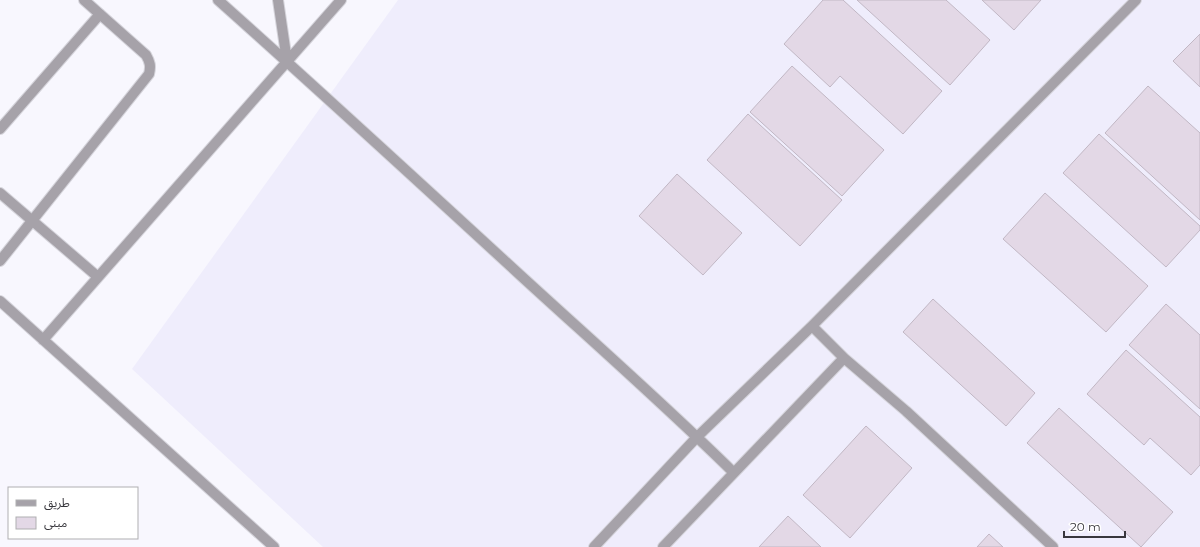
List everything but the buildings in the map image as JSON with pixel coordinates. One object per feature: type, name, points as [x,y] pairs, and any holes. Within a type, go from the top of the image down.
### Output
[{"type":"street","points":[[0,261],[149,74],[150,61],[146,55],[84,0]]},
{"type":"street","points":[[218,0],[287,61],[697,437],[733,472]]},
{"type":"street","points":[[278,0],[287,61]]},
{"type":"street","points":[[43,340],[341,0]]},
{"type":"street","points":[[594,547],[697,437],[812,326],[1136,0]]},
{"type":"street","points":[[0,129],[100,14]]},
{"type":"street","points":[[0,193],[98,277]]},
{"type":"street","points":[[0,301],[274,547]]},
{"type":"street","points":[[812,326],[844,358],[906,411],[1053,547]]},
{"type":"street","points":[[663,547],[733,472],[844,358]]},
{"type":"shaded area","points":[[398,0],[1200,0],[1200,547],[323,547],[132,369]]}]
